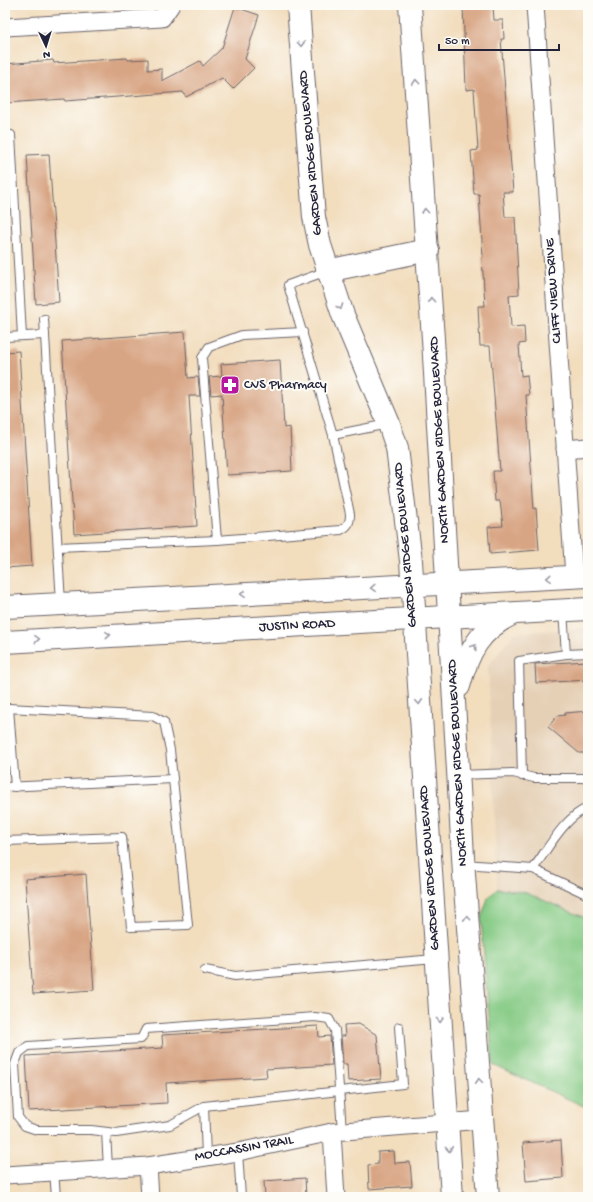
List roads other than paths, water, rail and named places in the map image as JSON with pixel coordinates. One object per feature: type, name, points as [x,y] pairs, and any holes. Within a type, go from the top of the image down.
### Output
[{"type":"main road","name":"GARDEN RIDGE BOULEVARD","points":[[298,5],[314,217],[327,271],[343,315],[389,424],[397,448],[404,498],[412,586],[447,1124]]},
{"type":"main road","name":"NORTH GARDEN RIDGE BOULEVARD","points":[[410,5],[428,250],[464,869]]},
{"type":"main road","points":[[327,271],[428,250]]},
{"type":"main road","points":[[5,607],[581,576]]},
{"type":"main road","points":[[61,603],[69,637]]},
{"type":"main road","name":"JUSTIN ROAD","points":[[5,642],[69,637],[414,620],[588,609]]},
{"type":"main road","points":[[455,711],[459,686],[470,651],[488,629],[497,621],[512,614]]},
{"type":"main road","points":[[464,869],[488,1197]]},
{"type":"main road","points":[[436,959],[470,957]]},
{"type":"main road","points":[[447,1124],[452,1197]]},
{"type":"street","name":"CLIFF VIEW DRIVE","points":[[535,5],[565,449],[581,576]]},
{"type":"street","points":[[5,27],[162,18],[171,7]]},
{"type":"street","points":[[565,449],[588,447]]},
{"type":"street","name":"MOCCASSIN TRAIL","points":[[5,1175],[148,1166],[238,1152],[337,1132],[482,1120]]},
{"type":"street","points":[[336,1197],[337,1132]]},
{"type":"street","points":[[148,1166],[150,1197]]},
{"type":"lane","points":[[5,135],[11,135],[22,336]]},
{"type":"lane","points":[[58,547],[217,540],[341,530],[347,527],[350,521],[350,514],[334,434],[288,285],[327,271]]},
{"type":"lane","points":[[44,319],[61,603]]},
{"type":"lane","points":[[217,540],[202,358],[209,347],[242,335],[303,332]]},
{"type":"lane","points":[[5,337],[45,335]]},
{"type":"lane","points":[[334,434],[389,424]]},
{"type":"lane","points":[[563,611],[566,654]]},
{"type":"lane","points":[[522,776],[519,661],[566,654],[588,653]]},
{"type":"lane","points":[[5,841],[122,837],[131,927],[188,924],[170,750],[164,722],[153,716],[9,708],[15,787]]},
{"type":"lane","points":[[459,775],[513,773],[534,778],[588,778]]},
{"type":"lane","points":[[5,787],[173,779]]},
{"type":"lane","points":[[533,869],[565,823],[575,814],[588,808]]},
{"type":"lane","points":[[464,869],[533,869],[588,894]]},
{"type":"lane","points":[[205,970],[235,976],[436,959]]},
{"type":"lane","points":[[337,1132],[339,1090],[335,1030],[329,1019],[315,1017],[146,1029],[141,1039],[28,1046],[19,1053],[15,1064],[18,1117],[25,1126],[37,1130],[91,1130],[116,1133],[170,1125],[204,1106],[339,1090],[403,1084],[399,1027]]},
{"type":"lane","points":[[204,1106],[206,1156]]},
{"type":"lane","points":[[106,1132],[108,1168]]},
{"type":"lane","points":[[238,1152],[241,1197]]},
{"type":"lane","points":[[54,1171],[56,1197]]},
{"type":"place","name":"CVS Pharmacy","points":[[230,385]]}]
